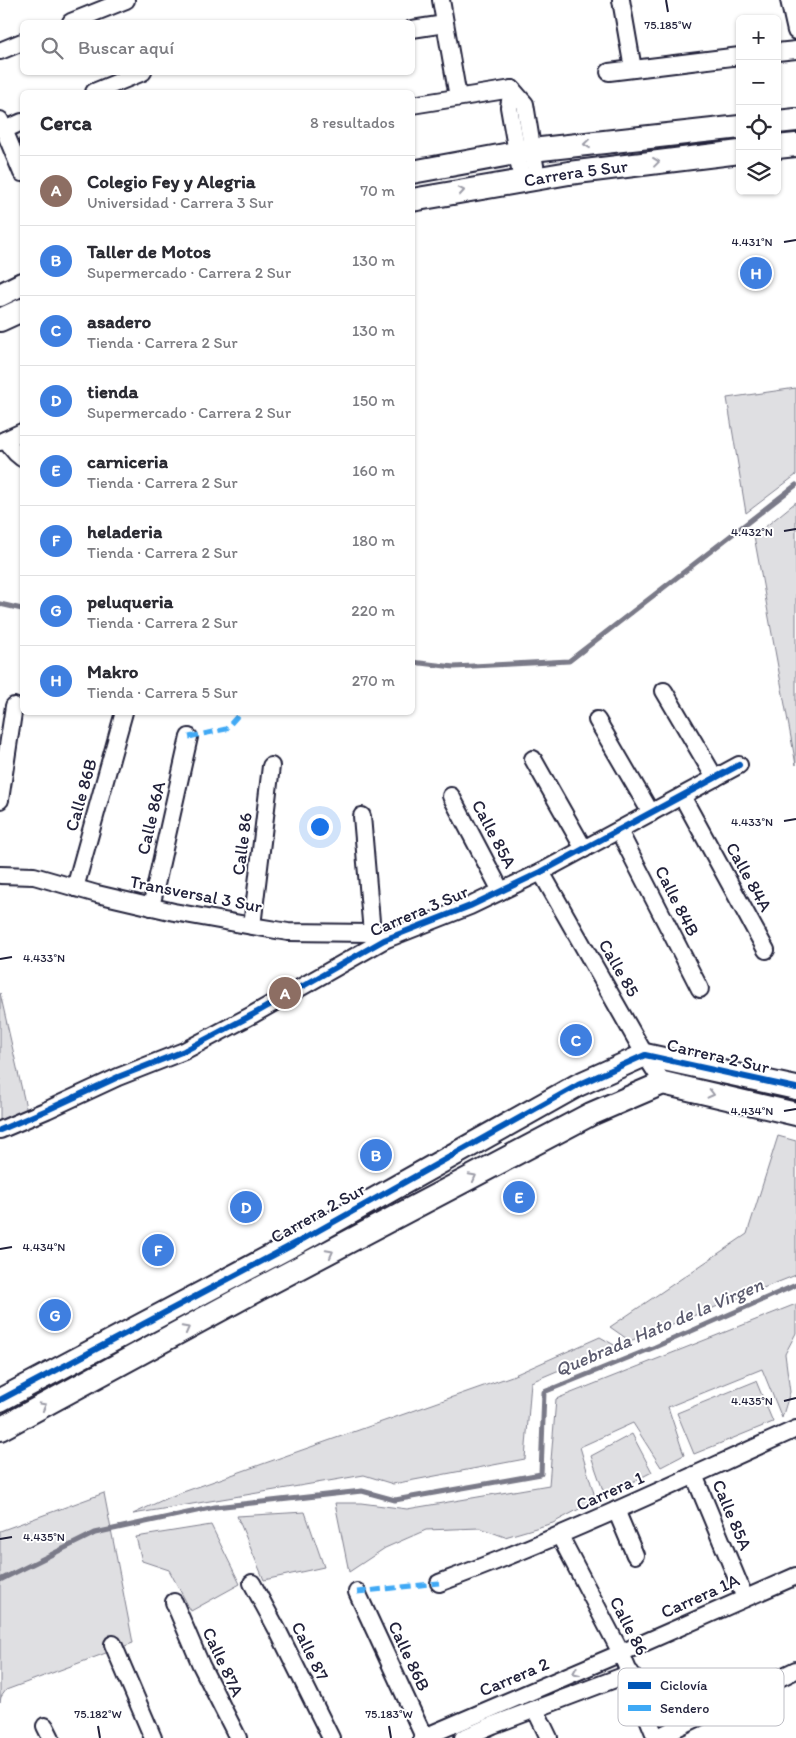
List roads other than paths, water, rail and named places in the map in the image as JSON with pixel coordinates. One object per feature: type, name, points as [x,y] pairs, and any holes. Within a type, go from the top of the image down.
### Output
[{"type":"street","points":[[75,20],[126,0]]},
{"type":"street","points":[[441,0],[458,97]]},
{"type":"street","points":[[621,0],[633,69]]},
{"type":"street","points":[[789,0],[796,31]]},
{"type":"street","points":[[415,29],[445,24]]},
{"type":"street","points":[[0,51],[20,43]]},
{"type":"street","points":[[781,52],[796,50]]},
{"type":"street","points":[[609,72],[736,56]]},
{"type":"street","points":[[99,90],[136,75]]},
{"type":"street","points":[[415,104],[512,89],[525,104],[525,152],[530,180]]},
{"type":"street","points":[[781,122],[796,120]]},
{"type":"street","points":[[20,122],[2,125],[20,168]]},
{"type":"street","name":"Carrera 5 Sur","points":[[415,171],[525,152],[736,127]]},
{"type":"street","points":[[781,147],[796,145]]},
{"type":"street","name":"Carrera 5 Sur","points":[[415,199],[530,180],[736,153]]},
{"type":"street","points":[[0,295],[20,285]]},
{"type":"street","points":[[0,320],[20,311]]},
{"type":"street","points":[[20,433],[2,441],[20,456]]},
{"type":"street","points":[[664,691],[715,778]]},
{"type":"street","points":[[0,800],[14,706]]},
{"type":"street","name":"Calle 86B","points":[[76,888],[123,715]]},
{"type":"street","points":[[597,720],[651,813]]},
{"type":"street","name":"Calle 86A","points":[[151,907],[189,737]]},
{"type":"street","points":[[533,759],[584,849]]},
{"type":"street","name":"Carrera 3 Sur","points":[[0,1130],[118,1077],[184,1051],[252,1015],[378,937],[470,906],[541,872],[740,765]]},
{"type":"street","name":"Calle 86","points":[[252,926],[271,766]]},
{"type":"street","name":"Calle 85A","points":[[451,796],[501,891]]},
{"type":"street","name":"Calle 84A","points":[[682,796],[766,950]]},
{"type":"street","points":[[362,816],[378,937]]},
{"type":"street","name":"Calle 84B","points":[[619,831],[700,988]]},
{"type":"street","name":"Calle 85","points":[[541,872],[645,1055],[663,1083]]},
{"type":"street","name":"Transversal 3 Sur","points":[[0,875],[34,876],[151,907],[288,932],[378,937]]},
{"type":"street","name":"Carrera 2 Sur","points":[[0,1400],[260,1262],[578,1084],[645,1055],[796,1088]]},
{"type":"street","points":[[0,1429],[272,1282],[591,1114],[663,1083],[796,1114]]},
{"type":"street","points":[[260,1262],[272,1282]]},
{"type":"street","name":"Carrera 1","points":[[439,1583],[560,1536],[796,1429]]},
{"type":"street","name":"Calle 85A","points":[[694,1475],[745,1598]]},
{"type":"street","points":[[616,1510],[635,1555]]},
{"type":"street","name":"Calle 86","points":[[560,1536],[628,1668]]},
{"type":"street","name":"Carrera 1A","points":[[621,1653],[796,1576]]},
{"type":"street","name":"Calle 87","points":[[252,1583],[283,1640],[331,1738]]},
{"type":"street","name":"Calle 86B","points":[[357,1592],[423,1738]]},
{"type":"street","name":"Calle 87A","points":[[174,1602],[201,1665],[238,1738]]},
{"type":"street","points":[[113,1644],[154,1738]]},
{"type":"street","name":"Carrera 2","points":[[423,1738],[621,1653]]},
{"type":"street","points":[[784,1676],[796,1670]]},
{"type":"street","name":"Carrera 2","points":[[463,1738],[496,1731],[535,1709],[618,1678]]},
{"type":"street","points":[[535,1709],[549,1738]]},
{"type":"street","name":"Calle 86","points":[[651,1726],[656,1738]]},
{"type":"street","points":[[656,1738],[681,1726]]},
{"type":"waterway","points":[[415,662],[454,667],[569,661],[796,485]]},
{"type":"waterway","points":[[0,604],[20,609]]},
{"type":"waterway","name":"Quebrada Hato de la Virgen","points":[[0,1580],[95,1533],[215,1507],[362,1491],[395,1500],[541,1474],[544,1392],[655,1347],[796,1285]]},
{"type":"place","name":"Makro","points":[[756,273]]},
{"type":"place","name":"Colegio Fey y Alegria","points":[[285,993]]},
{"type":"place","name":"asadero","points":[[576,1040]]},
{"type":"place","name":"Taller de Motos","points":[[376,1155]]},
{"type":"place","name":"carniceria","points":[[519,1197]]},
{"type":"place","name":"tienda","points":[[246,1207]]},
{"type":"place","name":"heladeria","points":[[158,1250]]},
{"type":"place","name":"peluqueria","points":[[55,1315]]}]
